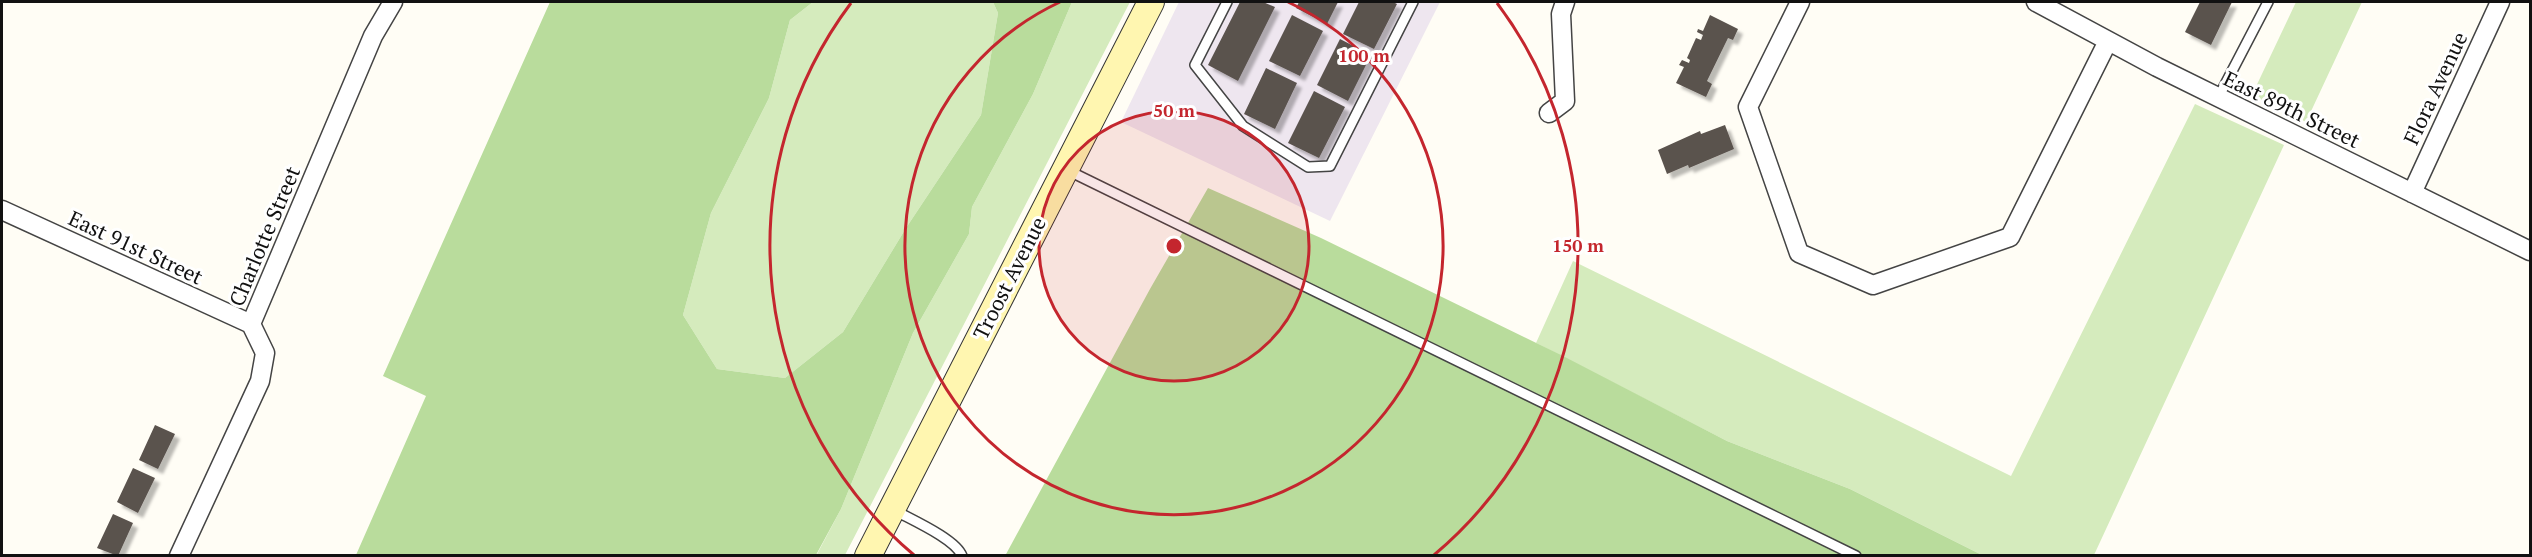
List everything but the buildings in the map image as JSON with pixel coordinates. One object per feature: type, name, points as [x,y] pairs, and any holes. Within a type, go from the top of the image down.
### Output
[{"type":"main road","name":"Troost Avenue","points":[[868,555],[1151,2]]},
{"type":"street","name":"Charlotte Street","points":[[179,555],[260,381],[265,353],[251,324],[373,36],[393,2]]},
{"type":"street","points":[[1549,113],[1565,101],[1562,14],[1565,2]]},
{"type":"street","points":[[1800,2],[1748,107],[1799,253],[1873,285],[2010,237],[2108,40]]},
{"type":"street","name":"East 89th Street","points":[[2036,2],[2067,9],[2108,40],[2218,98],[2530,251]]},
{"type":"street","name":"Flora Avenue","points":[[2412,193],[2500,2]]},
{"type":"street","name":"East 91st Street","points":[[2,210],[251,324]]},
{"type":"lane","points":[[1227,2],[1195,65],[1243,126],[1308,167],[1330,166],[1413,2]]},
{"type":"lane","points":[[2218,98],[2268,2]]},
{"type":"lane","points":[[1065,169],[1856,555]]},
{"type":"lane","points":[[892,509],[950,542],[962,555]]},
{"type":"shaded area","points":[[1179,2],[1440,2],[1330,221],[1121,122]]},
{"type":"green space","points":[[550,2],[813,2],[790,20],[769,98],[711,213],[683,315],[717,369],[785,378],[843,332],[906,228],[981,115],[998,13],[993,2],[1072,2],[1033,94],[972,207],[969,234],[913,333],[841,509],[816,555],[356,555],[426,396],[383,376]]},
{"type":"green space","points":[[813,2],[993,2],[998,13],[981,115],[906,228],[843,332],[785,378],[717,369],[683,315],[711,213],[769,98],[790,20]]},
{"type":"green space","points":[[1072,2],[1130,2],[845,555],[816,556],[841,509],[913,333],[969,234],[972,207],[1033,94]]},
{"type":"green space","points":[[2296,2],[2362,2],[2306,122],[2252,95]]},
{"type":"green space","points":[[2195,104],[2284,145],[2094,555],[1982,555],[1850,489],[1727,441],[1536,343],[1573,261],[2011,476]]},
{"type":"green space","points":[[1208,188],[1321,238],[1563,356],[1727,441],[1850,489],[1982,555],[1005,556],[1150,289]]}]
